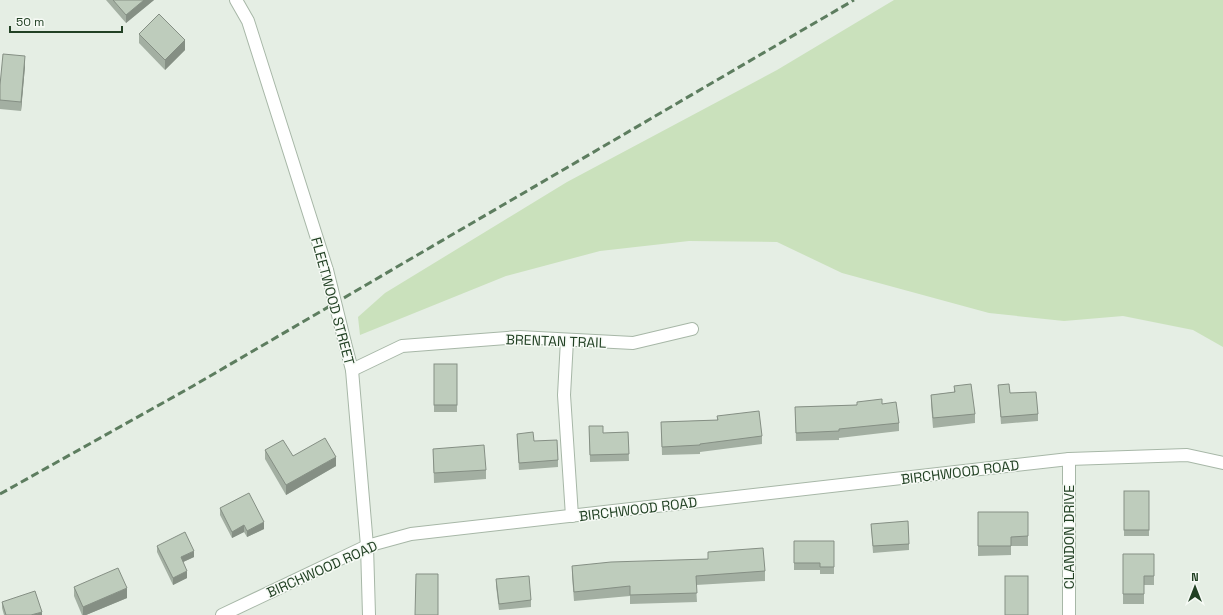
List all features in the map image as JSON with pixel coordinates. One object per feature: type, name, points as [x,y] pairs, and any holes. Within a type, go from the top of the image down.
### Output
[{"type":"street","name":"FLEETWOOD STREET","points":[[236,0],[248,21],[327,270],[352,370],[367,546],[369,615]]},
{"type":"street","name":"BRENTAN TRAIL","points":[[352,370],[402,346],[519,337],[633,344],[692,329]]},
{"type":"street","points":[[567,340],[564,395],[572,516]]},
{"type":"street","name":"BIRCHWOOD ROAD","points":[[222,615],[367,546],[411,534],[1069,459],[1187,456],[1223,463]]},
{"type":"street","name":"CLANDON DRIVE","points":[[1069,459],[1069,615]]},
{"type":"green space","points":[[894,0],[1223,0],[1223,347],[1193,330],[1123,316],[1064,321],[989,313],[842,273],[777,242],[689,241],[600,251],[506,276],[360,335],[358,317],[385,293],[567,182],[777,70]]},
{"type":"building","points":[[113,0],[144,0],[126,15]]},
{"type":"building","points":[[159,14],[185,40],[165,60],[139,34]]},
{"type":"building","points":[[3,54],[25,56],[21,102],[0,100]]},
{"type":"building","points":[[434,364],[457,364],[457,405],[434,405]]},
{"type":"building","points":[[971,384],[975,414],[933,418],[931,395],[955,392],[954,386]]},
{"type":"building","points":[[1009,384],[1010,393],[1036,392],[1038,414],[1001,417],[998,385]]},
{"type":"building","points":[[882,399],[882,404],[896,402],[899,423],[839,429],[839,431],[796,433],[795,407],[857,405],[857,402]]},
{"type":"building","points":[[759,411],[762,436],[700,445],[662,447],[661,422],[718,420],[717,416]]},
{"type":"building","points":[[589,426],[603,426],[603,433],[628,432],[629,454],[590,455]]},
{"type":"building","points":[[533,432],[534,441],[557,440],[558,460],[519,463],[517,434]]},
{"type":"building","points":[[325,438],[336,457],[286,485],[265,450],[283,440],[293,456]]},
{"type":"building","points":[[484,445],[486,470],[434,473],[433,449]]},
{"type":"building","points":[[1124,491],[1149,491],[1149,530],[1124,530]]},
{"type":"building","points":[[249,493],[264,522],[247,531],[244,525],[232,532],[220,508]]},
{"type":"building","points":[[978,512],[1028,512],[1028,536],[1011,537],[1011,546],[978,546]]},
{"type":"building","points":[[908,521],[909,544],[873,546],[871,524]]},
{"type":"building","points":[[185,532],[194,551],[181,557],[187,571],[173,578],[157,546]]},
{"type":"building","points":[[794,541],[834,541],[834,567],[820,567],[820,563],[794,563]]},
{"type":"building","points":[[763,548],[765,571],[696,576],[697,593],[630,595],[630,586],[574,592],[572,566],[611,562],[708,559],[708,552]]},
{"type":"building","points":[[1123,554],[1154,554],[1154,576],[1144,576],[1144,594],[1123,594]]},
{"type":"building","points":[[118,568],[127,588],[83,607],[74,587]]},
{"type":"building","points":[[416,574],[438,574],[438,615],[415,615]]},
{"type":"building","points":[[529,576],[531,600],[499,604],[496,579]]},
{"type":"building","points":[[1005,576],[1028,576],[1028,615],[1005,615]]},
{"type":"building","points":[[35,591],[42,612],[31,615],[6,615],[2,602]]},
{"type":"railway","points":[[0,494],[193,386],[854,0]]}]
